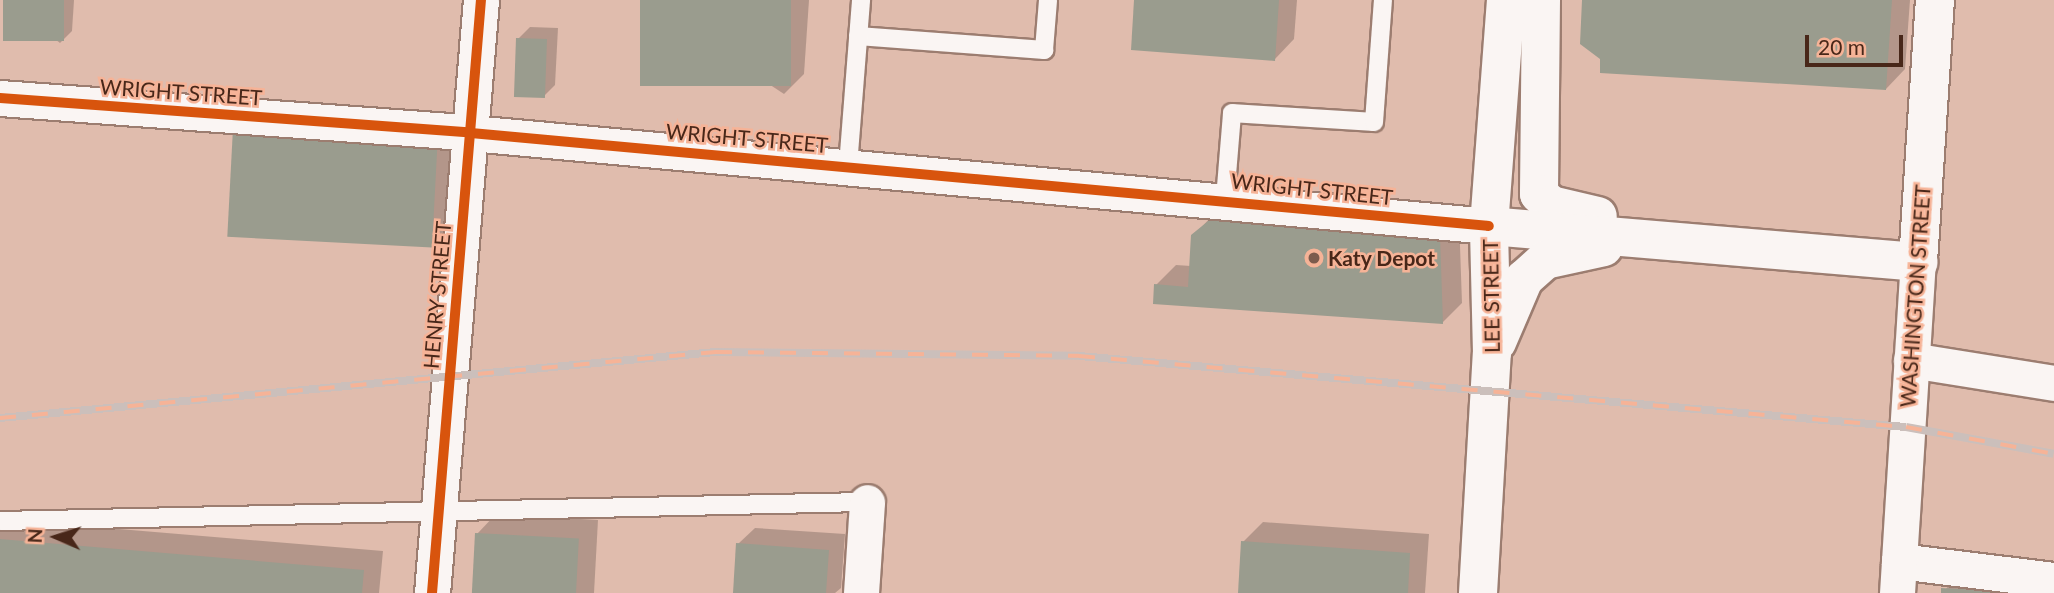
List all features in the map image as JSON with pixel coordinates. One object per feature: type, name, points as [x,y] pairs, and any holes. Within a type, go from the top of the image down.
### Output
[{"type":"main road","name":"LEE STREET","points":[[1478,593],[1493,353],[1489,226],[1506,0]]},
{"type":"main road","points":[[1541,0],[1539,194],[1550,205],[1663,238]]},
{"type":"main road","name":"WASHINGTON STREET","points":[[1918,262],[1935,0]]},
{"type":"main road","name":"WRIGHT STREET","points":[[1489,226],[1663,238],[1918,262]]},
{"type":"main road","points":[[1493,353],[1524,279],[1545,260],[1663,238]]},
{"type":"street","name":"HENRY STREET","points":[[432,593],[481,0]]},
{"type":"street","name":"WRIGHT STREET","points":[[0,98],[471,133],[1225,199],[1489,226]]},
{"type":"street","name":"WASHINGTON STREET","points":[[1898,577],[1918,262]]},
{"type":"street","points":[[1911,360],[2054,383]]},
{"type":"street","points":[[861,593],[867,502]]},
{"type":"street","points":[[1898,577],[2054,580]]},
{"type":"lane","points":[[848,166],[861,0]]},
{"type":"lane","points":[[858,36],[1044,50],[1048,0]]},
{"type":"lane","points":[[1225,199],[1232,113],[1374,122],[1384,0]]},
{"type":"lane","points":[[0,521],[438,508],[867,502]]},
{"type":"building","points":[[3,0],[64,0],[64,41],[3,41]]},
{"type":"building","points":[[640,0],[791,0],[791,86],[640,86]]},
{"type":"building","points":[[1134,0],[1279,0],[1275,61],[1131,50]]},
{"type":"building","points":[[1582,0],[1892,0],[1886,90],[1600,73],[1600,59],[1580,44]]},
{"type":"building","points":[[516,38],[547,39],[545,98],[514,97]]},
{"type":"building","points":[[233,128],[438,139],[432,248],[227,237]]},
{"type":"building","name":"Katy Depot","points":[[1212,218],[1440,236],[1443,324],[1153,304],[1154,284],[1188,287],[1191,235]]},
{"type":"building","points":[[475,533],[579,538],[576,593],[472,593]]},
{"type":"building","points":[[0,539],[364,570],[362,593],[0,593]]},
{"type":"building","points":[[1241,541],[1410,553],[1408,593],[1238,593]]},
{"type":"building","points":[[736,543],[829,550],[826,593],[733,593]]},
{"type":"building","points":[[1941,588],[1995,591],[1995,593],[1941,593]]},
{"type":"railway","points":[[0,418],[716,352],[1079,356],[1906,427],[2054,454]]},
{"type":"cycle path","points":[[432,593],[481,0]]},
{"type":"cycle path","points":[[0,98],[471,133],[1489,226]]},
{"type":"place","name":"Katy Depot","points":[[1314,258]]}]
